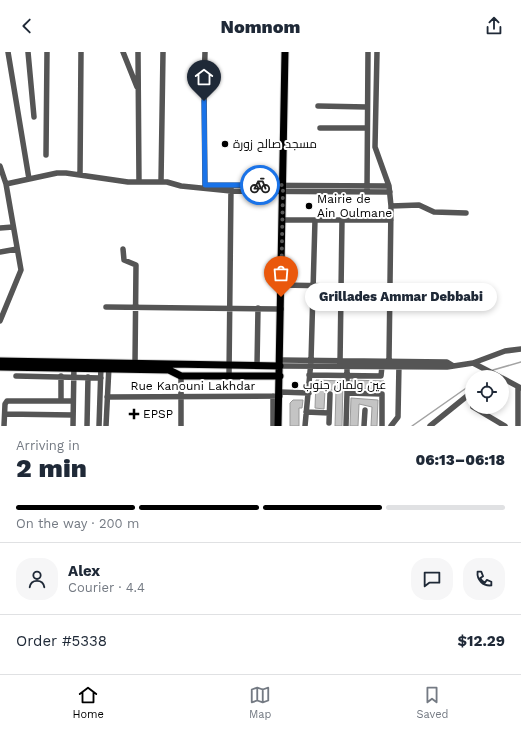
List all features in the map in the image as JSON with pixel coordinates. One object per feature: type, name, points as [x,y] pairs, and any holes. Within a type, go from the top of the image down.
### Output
[{"type":"main road","points":[[278,426],[277,395],[280,376],[285,52]]},
{"type":"main road","points":[[0,361],[169,370],[181,376],[280,376]]},
{"type":"main road","points":[[105,366],[135,364],[257,366],[280,363]]},
{"type":"main road","points":[[0,366],[74,365]]},
{"type":"street","points":[[8,52],[29,179]]},
{"type":"street","points":[[28,52],[34,117]]},
{"type":"street","points":[[46,155],[47,52]]},
{"type":"street","points":[[80,175],[81,52]]},
{"type":"street","points":[[123,52],[138,91]]},
{"type":"street","points":[[138,52],[139,182]]},
{"type":"street","points":[[161,182],[163,52]]},
{"type":"street","points":[[205,52],[205,187]]},
{"type":"street","points":[[367,189],[368,52]]},
{"type":"street","points":[[377,52],[375,147],[389,189],[391,206],[389,361]]},
{"type":"street","points":[[318,106],[367,107]]},
{"type":"street","points":[[320,128],[367,128]]},
{"type":"street","points":[[0,166],[21,270],[0,321]]},
{"type":"street","points":[[4,183],[57,173],[139,182],[161,182],[181,186],[231,188],[389,189]]},
{"type":"street","points":[[228,376],[231,188]]},
{"type":"street","points":[[391,206],[415,205],[434,212],[466,213]]},
{"type":"street","points":[[282,220],[391,220]]},
{"type":"street","points":[[305,426],[309,393],[315,220]]},
{"type":"street","points":[[340,364],[342,220]]},
{"type":"street","points":[[0,228],[13,227]]},
{"type":"street","points":[[0,252],[17,249]]},
{"type":"street","points":[[123,249],[124,260],[136,265],[135,364]]},
{"type":"street","points":[[281,285],[389,287]]},
{"type":"street","points":[[106,306],[281,309]]},
{"type":"street","points":[[257,366],[258,308]]},
{"type":"street","points":[[280,363],[382,366],[447,362],[452,365],[473,363],[521,348]]},
{"type":"street","points":[[347,364],[389,361],[399,364]]},
{"type":"street","points":[[473,363],[485,370]]},
{"type":"street","points":[[346,426],[347,364]]},
{"type":"street","points":[[391,426],[398,417],[399,364]]},
{"type":"street","points":[[73,426],[74,365]]},
{"type":"street","points":[[100,426],[101,378],[105,366]]},
{"type":"street","points":[[105,366],[107,397],[106,426]]},
{"type":"street","points":[[309,376],[381,376],[382,366]]},
{"type":"street","points":[[16,376],[101,378]]},
{"type":"street","points":[[61,376],[61,401]]},
{"type":"street","points":[[181,376],[182,426]]},
{"type":"street","points":[[87,426],[88,377]]},
{"type":"street","points":[[509,383],[520,388],[518,426]]},
{"type":"street","name":"Rue Kanouni Lakhdar","points":[[107,397],[181,397],[309,393]]},
{"type":"street","points":[[347,393],[382,394],[382,426]]},
{"type":"street","points":[[329,423],[330,394]]},
{"type":"street","points":[[273,426],[277,395]]},
{"type":"street","points":[[430,426],[465,398]]},
{"type":"street","points":[[4,426],[5,404],[7,401],[73,401]]},
{"type":"street","points":[[364,426],[365,410]]},
{"type":"street","points":[[306,412],[329,413]]},
{"type":"street","points":[[5,414],[73,416]]},
{"type":"street","points":[[484,414],[505,426]]},
{"type":"building","points":[[316,380],[343,381],[342,426],[335,426],[336,390],[325,390],[324,409],[315,408]]},
{"type":"building","points":[[351,380],[384,381],[384,389],[351,388]]},
{"type":"building","points":[[351,398],[378,400],[377,426],[371,426],[372,407],[359,404],[358,426],[350,426]]},
{"type":"building","points":[[293,400],[303,400],[302,408],[299,408],[299,426],[290,426],[290,403]]},
{"type":"waterway","points":[[493,370],[521,362]]},
{"type":"waterway","points":[[412,426],[465,389]]},
{"type":"way so far","points":[[260,185],[283,185],[281,297]]},
{"type":"place","name":"مسجد صالح زورة","points":[[225,144]]},
{"type":"place","name":"Mairie de Ain Oulmane","points":[[309,206]]},
{"type":"place","name":"Grillades Ammar Debbabi","points":[[281,297]]},
{"type":"place","name":"عين ولمان جنوب","points":[[295,385]]},
{"type":"place","name":"EPSP","points":[[134,414]]},
{"type":"route","points":[[204,101],[205,185],[260,185]]}]
